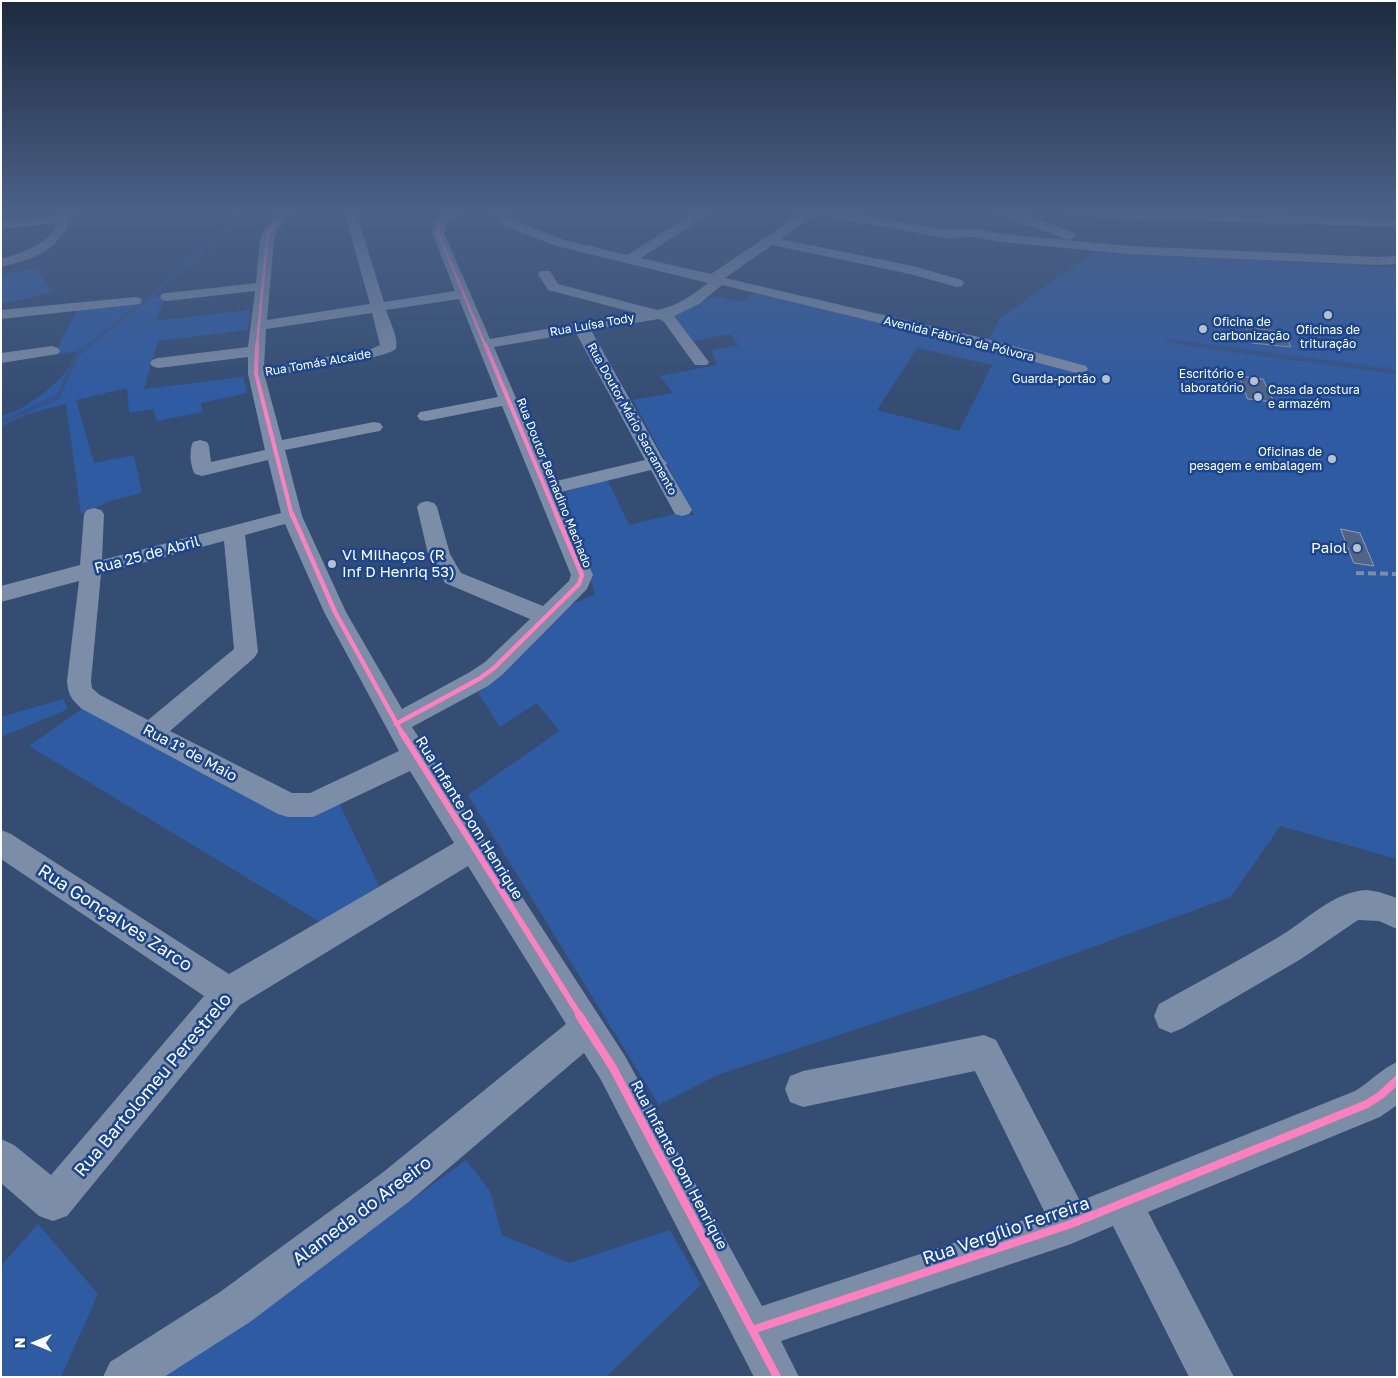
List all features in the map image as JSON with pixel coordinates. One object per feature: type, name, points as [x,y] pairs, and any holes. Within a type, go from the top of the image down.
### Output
[{"type":"street","name":"Rua Infante Dom Henrique","points":[[264,276],[258,326],[256,374],[292,516],[335,612],[415,756],[613,1068],[641,1117],[777,1377]]},
{"type":"street","name":"Rua Tomás Alcaide","points":[[256,374],[383,351],[389,345],[369,276]]},
{"type":"street","name":"Rua Doutor Bernadino Machado","points":[[396,724],[479,679],[494,668],[579,584],[582,575],[456,276]]},
{"type":"street","points":[[546,276],[553,287],[659,314],[669,319],[701,362]]},
{"type":"street","name":"Avenida Fábrica da Pólvora","points":[[699,276],[986,344],[1080,369]]},
{"type":"street","name":"Rua Luísa Tody","points":[[486,344],[674,310],[694,302],[720,276]]},
{"type":"street","points":[[934,276],[957,283]]},
{"type":"street","points":[[167,297],[263,286]]},
{"type":"street","points":[[258,326],[464,294]]},
{"type":"street","points":[[1,315],[135,301]]},
{"type":"street","name":"Rua Doutor Mário Sacramento","points":[[581,327],[658,463],[682,510]]},
{"type":"street","points":[[1,358],[52,351]]},
{"type":"street","points":[[158,364],[256,351]]},
{"type":"street","points":[[426,416],[510,400]]},
{"type":"street","points":[[200,446],[202,470],[274,450],[374,427]]},
{"type":"street","points":[[547,489],[658,463]]},
{"type":"street","points":[[427,507],[441,561],[446,571],[453,578],[547,617]]},
{"type":"street","points":[[91,569],[94,514]]},
{"type":"street","name":"Rua 25 de Abril","points":[[1,594],[292,516]]},
{"type":"street","points":[[151,732],[246,652],[234,532]]},
{"type":"street","name":"Rua 1º de Maio","points":[[91,569],[79,681],[80,692],[91,702],[288,805],[301,806],[313,804],[329,798],[415,756]]},
{"type":"street","name":"Rua Gonçalves Zarco","points":[[1,843],[228,993]]},
{"type":"street","name":"Rua Bartolomeu Perestrelo","points":[[1,1158],[54,1202],[228,993],[472,848]]},
{"type":"street","points":[[1171,1016],[1290,948],[1349,908],[1360,904],[1376,905],[1397,914]]},
{"type":"street","name":"Alameda do Areeiro","points":[[125,1377],[235,1307],[396,1187],[587,1028]]},
{"type":"street","points":[[803,1089],[984,1052],[1071,1224]]},
{"type":"street","name":"Rua Vergílio Ferreira","points":[[752,1330],[1123,1205],[1366,1104],[1381,1095],[1397,1080]]},
{"type":"street","points":[[1123,1205],[1212,1377]]},
{"type":"shaded area","points":[[1,276],[42,276],[52,292],[1,304]]},
{"type":"shaded area","points":[[1060,276],[1397,276],[1397,859],[1280,826],[1231,897],[954,997],[717,1075],[659,1105],[468,795],[559,731],[537,703],[500,727],[478,693],[568,606],[595,594],[565,492],[607,479],[629,525],[675,514],[694,515],[633,400],[673,393],[660,376],[717,365],[711,350],[739,345],[730,334],[693,341],[673,316],[714,296],[744,302],[754,293],[984,348],[1000,318]],"holes":[[[917,348],[992,365],[959,431],[877,410]]]},
{"type":"shaded area","points":[[166,296],[155,321],[250,310],[248,330],[158,341],[144,389],[243,377],[247,393],[201,403],[202,412],[157,421],[153,409],[129,413],[127,388],[76,400],[94,463],[134,455],[142,493],[113,500],[81,514],[66,404],[24,416],[1,427],[1,416],[24,407],[46,391],[74,361],[80,351],[58,354],[60,342],[79,308],[132,305],[141,298]]},
{"type":"shaded area","points":[[63,699],[68,709],[1,737],[1,717]]},
{"type":"shaded area","points":[[83,708],[288,814],[339,803],[379,886],[320,922],[29,746]]},
{"type":"shaded area","points":[[466,1160],[490,1191],[502,1235],[569,1263],[670,1230],[701,1285],[606,1377],[156,1377],[326,1263]]},
{"type":"shaded area","points":[[38,1224],[98,1294],[61,1377],[1,1377],[1,1266]]},
{"type":"building","points":[[1246,327],[1284,332],[1291,347],[1252,343]]},
{"type":"building","points":[[1239,376],[1263,379],[1274,402],[1248,399]]},
{"type":"building","name":"Paiol","points":[[1341,529],[1360,533],[1374,566],[1354,563]]},
{"type":"waterway","points":[[89,345],[174,276]]},
{"type":"waterway","points":[[1169,341],[1200,345]]},
{"type":"waterway","points":[[1,422],[58,397],[77,355],[91,344]]},
{"type":"waterway","points":[[1191,344],[1397,372]]},
{"type":"railway","points":[[1356,573],[1397,574]]},
{"type":"cycle path","points":[[263,276],[256,351],[256,374],[292,516],[335,612],[415,756],[613,1068],[777,1377]]},
{"type":"cycle path","points":[[396,724],[479,679],[494,668],[579,584],[582,575],[456,276]]},
{"type":"cycle path","points":[[752,1330],[1071,1224],[1367,1104],[1381,1095],[1397,1080]]},
{"type":"place","name":"Oficinas de trituração","points":[[1328,315]]},
{"type":"place","name":"Oficina de carbonização","points":[[1203,329]]},
{"type":"place","name":"Guarda-portão","points":[[1106,379]]},
{"type":"place","name":"Escritório e laboratório","points":[[1254,381]]},
{"type":"place","name":"Casa da costura e armazém","points":[[1258,397]]},
{"type":"place","name":"Oficinas de pesagem e embalagem","points":[[1332,459]]},
{"type":"place","name":"Paiol","points":[[1357,548]]},
{"type":"place","name":"Vl Milhaços (R Inf D Henriq 53)","points":[[332,564]]}]
